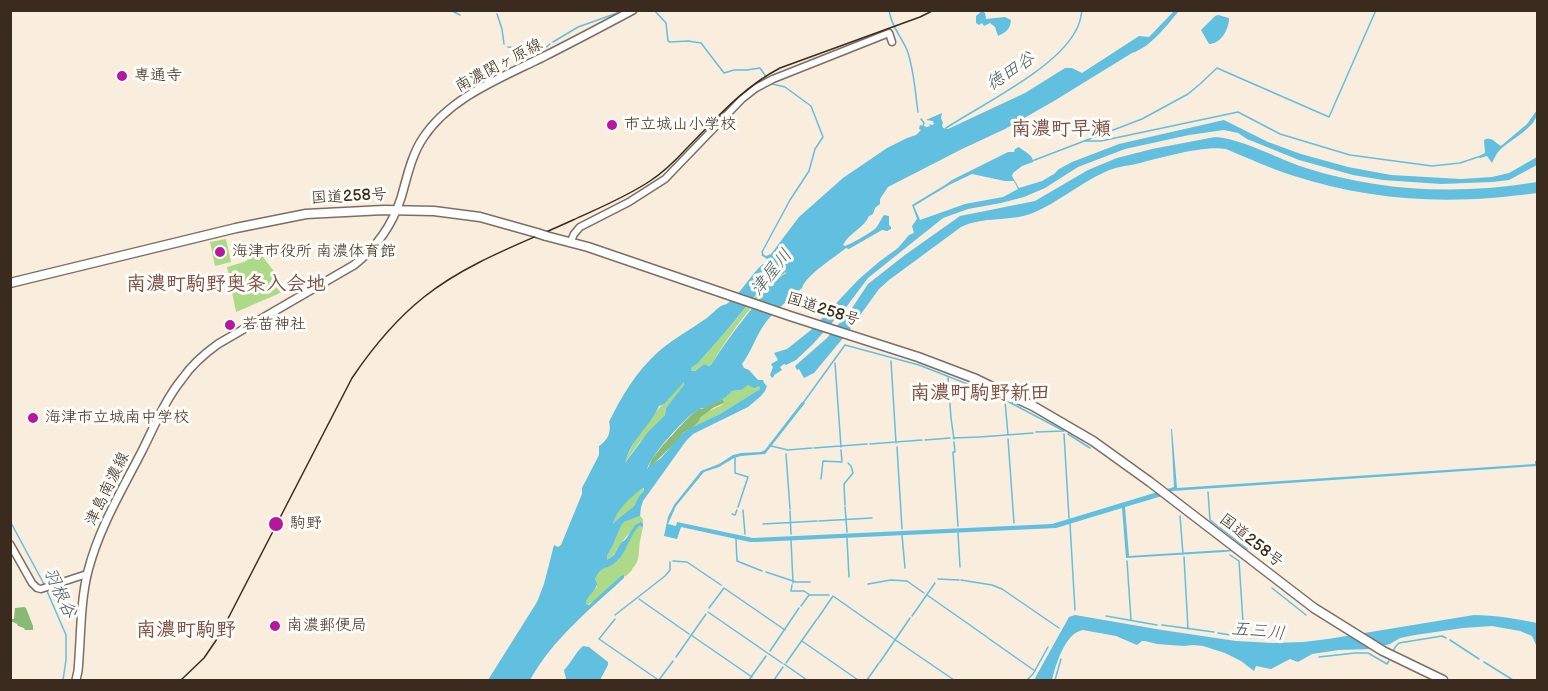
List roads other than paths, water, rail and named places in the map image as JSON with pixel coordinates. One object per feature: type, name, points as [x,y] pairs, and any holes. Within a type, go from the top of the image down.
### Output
[{"type":"highway","name":"国道258号","points":[[10,283],[272,220],[306,214],[397,210],[480,217],[588,247],[850,335],[976,379],[1014,397],[1083,435],[1159,489],[1314,608],[1383,651],[1443,681]]},
{"type":"main road","name":"南濃関ヶ原線","points":[[397,210],[422,140],[439,118],[451,108],[491,84],[633,10]]},
{"type":"main road","name":"津島南濃線","points":[[76,681],[87,574],[94,549],[106,521],[180,381],[218,344],[361,259],[379,242],[397,210]]},
{"type":"street","points":[[570,243],[580,227],[628,202],[665,179],[742,99],[769,81],[889,33],[892,42]]},
{"type":"street","points":[[10,544],[36,588],[87,574]]},
{"type":"water","points":[[982,11],[986,19],[1005,17],[1011,20],[1009,28],[998,36],[995,27],[990,23],[984,26],[982,23],[979,25],[976,23],[976,16]]},
{"type":"water","name":"津屋川","points":[[1174,11],[1179,11],[1146,46],[1005,129],[888,187],[873,214],[843,245],[852,243],[874,230],[884,215],[889,216],[891,229],[882,230],[849,249],[846,248],[815,272],[802,288],[766,322],[742,364],[758,380],[763,380],[767,386],[765,391],[748,407],[693,434],[686,441],[643,501],[640,516],[624,522],[621,526],[607,560],[614,555],[635,525],[643,523],[643,527],[639,526],[636,530],[619,559],[597,575],[595,589],[586,604],[589,605],[621,576],[624,575],[624,578],[549,651],[530,680],[488,680],[537,602],[554,545],[558,547],[561,545],[582,494],[582,488],[599,455],[599,446],[608,436],[609,422],[636,376],[658,352],[719,307],[728,303],[763,264],[770,265],[770,261],[761,255],[771,254],[799,217],[843,178],[887,148],[916,135],[921,130],[920,125],[927,127],[930,126],[929,124],[934,124],[933,121],[926,120],[942,113],[943,128],[948,129],[1025,93],[1065,68],[1072,68],[1082,73],[1139,36],[1149,37]],"holes":[[[786,272],[760,297],[711,365],[704,364],[692,371],[691,368],[728,329],[758,292],[774,278]],[[684,382],[666,408],[665,415],[648,432],[625,463],[636,440],[659,406],[664,404]],[[748,385],[754,388],[759,386],[760,389],[720,414],[685,431],[660,459],[647,469],[675,430],[698,409],[720,401],[732,391],[741,390]],[[644,488],[634,506],[613,524],[620,510]]]},
{"type":"water","points":[[1218,15],[1229,18],[1228,27],[1221,39],[1209,44],[1201,30]]},
{"type":"water","points":[[1537,110],[1529,127],[1504,146],[1492,163],[1487,156],[1477,157],[1485,153],[1484,140],[1491,139],[1501,146],[1527,124]]},
{"type":"water","points":[[1224,120],[1268,142],[1301,154],[1348,167],[1391,175],[1461,179],[1492,177],[1509,173],[1537,157],[1537,165],[1509,180],[1492,182],[1441,184],[1383,180],[1353,175],[1299,160],[1247,139],[1238,133],[1224,130],[1125,149],[1078,167],[1045,188],[1024,197],[968,209],[943,218],[868,278],[813,344],[796,360],[780,367],[782,370],[772,378],[771,364],[778,360],[774,353],[787,349],[811,330],[858,280],[914,233],[912,226],[917,219],[912,205],[952,180],[1008,152],[1014,152],[1019,147],[1030,155],[1033,162],[1013,173],[1012,176],[1019,188],[1042,181],[1072,162],[1119,144]],"holes":[[[972,174],[1014,181],[1018,189],[1003,197],[965,204],[920,220],[914,206]]]},
{"type":"water","points":[[1215,137],[1249,145],[1306,168],[1363,182],[1450,190],[1537,182],[1537,193],[1444,200],[1383,196],[1322,184],[1283,172],[1226,149],[1217,148],[1182,153],[1117,168],[1096,176],[1052,204],[1033,213],[978,221],[961,227],[879,289],[814,373],[804,378],[799,369],[797,370],[795,366],[827,338],[868,284],[960,216],[1035,201],[1088,170],[1117,158]]},
{"type":"water","points":[[802,402],[805,403],[765,454],[734,458],[719,467],[704,472],[676,506],[668,524],[676,526],[677,522],[753,538],[1052,524],[1174,487],[1171,429],[1177,488],[1535,464],[1535,461],[1537,461],[1537,466],[1172,491],[1169,494],[1125,507],[1129,556],[1233,550],[1224,552],[1126,558],[1122,508],[1056,528],[750,542],[681,527],[677,539],[664,536],[668,517],[674,505],[701,471],[733,455],[765,450]]},
{"type":"water","points":[[1075,615],[1236,641],[1273,643],[1328,639],[1474,615],[1490,616],[1537,623],[1537,647],[1532,636],[1520,631],[1492,626],[1463,628],[1400,638],[1373,649],[1312,654],[1298,662],[1290,659],[1271,669],[1256,666],[1254,671],[1225,653],[1203,646],[1157,644],[1145,641],[1137,645],[1116,636],[1083,630],[1077,632],[1066,643],[1052,680],[1034,680],[1069,617]]},
{"type":"water","points":[[583,646],[589,647],[608,662],[600,680],[558,680],[566,679],[564,670]]},
{"type":"waterway","points":[[356,10],[368,10]]},
{"type":"waterway","points":[[404,10],[413,10]]},
{"type":"waterway","points":[[450,10],[460,15]]},
{"type":"waterway","points":[[654,10],[666,23],[668,41],[701,43],[724,73],[760,68],[767,78]]},
{"type":"waterway","points":[[889,10],[909,57],[918,112]]},
{"type":"waterway","name":"徳田谷","points":[[946,128],[1017,85],[1052,59],[1075,32],[1082,10]]},
{"type":"waterway","points":[[1032,161],[1142,119],[1188,94],[1217,68],[1329,117],[1376,10]]},
{"type":"waterway","points":[[553,42],[578,27],[623,11]]},
{"type":"waterway","points":[[497,14],[504,44]]},
{"type":"waterway","points":[[544,49],[550,44]]},
{"type":"waterway","points":[[508,47],[541,52]]},
{"type":"waterway","name":"津屋川","points":[[763,255],[762,252],[790,200],[809,171],[815,149],[823,137],[811,106],[785,87],[772,84]]},
{"type":"waterway","points":[[1085,141],[1101,141],[1238,112],[1280,134],[1350,155],[1432,166],[1460,163],[1478,157]]},
{"type":"waterway","points":[[921,119],[923,126]]},
{"type":"waterway","points":[[803,403],[845,345],[919,365],[975,387]]},
{"type":"waterway","points":[[891,361],[896,443]]},
{"type":"waterway","points":[[835,363],[841,447]]},
{"type":"waterway","points":[[948,378],[954,439]]},
{"type":"waterway","points":[[978,388],[1064,431]]},
{"type":"waterway","points":[[1005,401],[1008,435]]},
{"type":"waterway","points":[[1036,432],[1063,431]]},
{"type":"waterway","points":[[980,437],[1033,433]]},
{"type":"waterway","points":[[1064,434],[1069,518]]},
{"type":"waterway","points":[[1068,434],[1090,448]]},
{"type":"waterway","points":[[953,438],[979,437]]},
{"type":"waterway","points":[[925,440],[950,438]]},
{"type":"waterway","points":[[1008,439],[1014,523]]},
{"type":"waterway","points":[[870,444],[922,440]]},
{"type":"waterway","points":[[954,442],[958,526]]},
{"type":"waterway","points":[[814,448],[867,444]]},
{"type":"waterway","points":[[771,446],[788,450],[812,448]]},
{"type":"waterway","points":[[897,447],[902,529]]},
{"type":"waterway","points":[[821,479],[823,461],[842,462],[841,450]]},
{"type":"waterway","points":[[786,454],[790,509]]},
{"type":"waterway","points":[[735,458],[735,473],[748,477],[738,507]]},
{"type":"waterway","points":[[845,505],[844,484],[853,473],[848,463]]},
{"type":"waterway","points":[[1208,492],[1210,520],[1247,549]]},
{"type":"waterway","points":[[845,507],[847,532]]},
{"type":"waterway","points":[[732,514],[735,515],[737,510]]},
{"type":"waterway","points":[[743,510],[745,534]]},
{"type":"waterway","points":[[790,511],[791,534]]},
{"type":"waterway","points":[[1180,516],[1183,554]]},
{"type":"waterway","points":[[819,521],[872,518]]},
{"type":"waterway","name":"羽根谷","points":[[10,521],[45,586]]},
{"type":"waterway","points":[[763,524],[817,521]]},
{"type":"waterway","points":[[1070,524],[1075,610]]},
{"type":"waterway","points":[[958,533],[960,567]]},
{"type":"waterway","points":[[902,535],[905,568]]},
{"type":"waterway","points":[[847,538],[849,577]]},
{"type":"waterway","points":[[736,539],[737,561],[762,571]]},
{"type":"waterway","points":[[791,540],[793,583]]},
{"type":"waterway","name":"五三川","points":[[1230,555],[1239,561],[1244,637]]},
{"type":"waterway","points":[[1184,557],[1188,629]]},
{"type":"waterway","points":[[673,561],[687,562],[721,585]]},
{"type":"waterway","points":[[1127,561],[1131,620]]},
{"type":"waterway","points":[[615,615],[665,576],[670,570],[670,562]]},
{"type":"waterway","points":[[766,572],[796,582],[810,582]]},
{"type":"waterway","points":[[938,579],[959,580]]},
{"type":"waterway","points":[[868,584],[891,580],[907,581],[924,593]]},
{"type":"waterway","points":[[961,580],[1002,589],[1059,628]]},
{"type":"waterway","points":[[912,616],[935,583]]},
{"type":"waterway","points":[[792,585],[791,591],[804,591],[810,595],[829,595]]},
{"type":"waterway","points":[[709,608],[724,588],[785,630]]},
{"type":"waterway","points":[[1272,588],[1306,615]]},
{"type":"waterway","name":"羽根谷","points":[[47,591],[66,635],[63,680]]},
{"type":"waterway","points":[[801,606],[809,595]]},
{"type":"waterway","points":[[927,595],[987,637]]},
{"type":"waterway","points":[[818,618],[833,596],[893,638]]},
{"type":"waterway","points":[[639,599],[689,634]]},
{"type":"waterway","points":[[770,651],[799,608]]},
{"type":"waterway","points":[[708,612],[782,663]]},
{"type":"waterway","points":[[676,657],[706,614]]},
{"type":"waterway","points":[[1106,616],[1157,625]]},
{"type":"waterway","points":[[880,662],[910,618]]},
{"type":"waterway","points":[[615,619],[599,639],[657,679]]},
{"type":"waterway","points":[[786,663],[817,619]]},
{"type":"waterway","points":[[1162,625],[1214,632]]},
{"type":"waterway","name":"五三川","points":[[1218,633],[1270,639]]},
{"type":"waterway","points":[[691,635],[752,677]]},
{"type":"waterway","points":[[1393,651],[1399,643],[1442,636],[1446,638]]},
{"type":"waterway","points":[[988,638],[1035,671]]},
{"type":"waterway","points":[[894,639],[954,680]]},
{"type":"waterway","points":[[1450,640],[1479,659]]},
{"type":"waterway","points":[[802,641],[858,680]]},
{"type":"waterway","points":[[1027,680],[1033,674],[1048,647]]},
{"type":"waterway","points":[[1319,657],[1368,653],[1387,664],[1389,661]]},
{"type":"waterway","points":[[749,680],[766,656]]},
{"type":"waterway","points":[[1055,680],[1061,659]]},
{"type":"waterway","points":[[659,680],[673,661]]},
{"type":"waterway","points":[[1484,662],[1513,680]]},
{"type":"waterway","points":[[867,680],[879,663]]},
{"type":"waterway","points":[[784,664],[807,680]]},
{"type":"waterway","points":[[774,680],[783,667]]},
{"type":"railway","points":[[181,680],[204,658],[219,636],[352,378],[385,334],[413,306],[441,285],[477,263],[612,202],[650,181],[670,166],[742,94],[780,68],[934,10]]},
{"type":"place","name":"専通寺","points":[[122,76]]},
{"type":"place","name":"市立城山小学校","points":[[612,125]]},
{"type":"place","name":"海津市役所 南濃体育館","points":[[220,252]]},
{"type":"place","name":"若苗神社","points":[[230,325]]},
{"type":"place","name":"海津市立城南中学校","points":[[33,418]]},
{"type":"place","name":"駒野","points":[[276,524]]},
{"type":"place","name":"南濃郵便局","points":[[275,626]]},
{"type":"district","name":"南濃町早瀬","points":[[1061,130]]},
{"type":"district","name":"南濃町駒野奥条入会地","points":[[226,285]]},
{"type":"district","name":"南濃町駒野新田","points":[[980,394]]},
{"type":"district","name":"南濃町駒野","points":[[186,631]]}]
